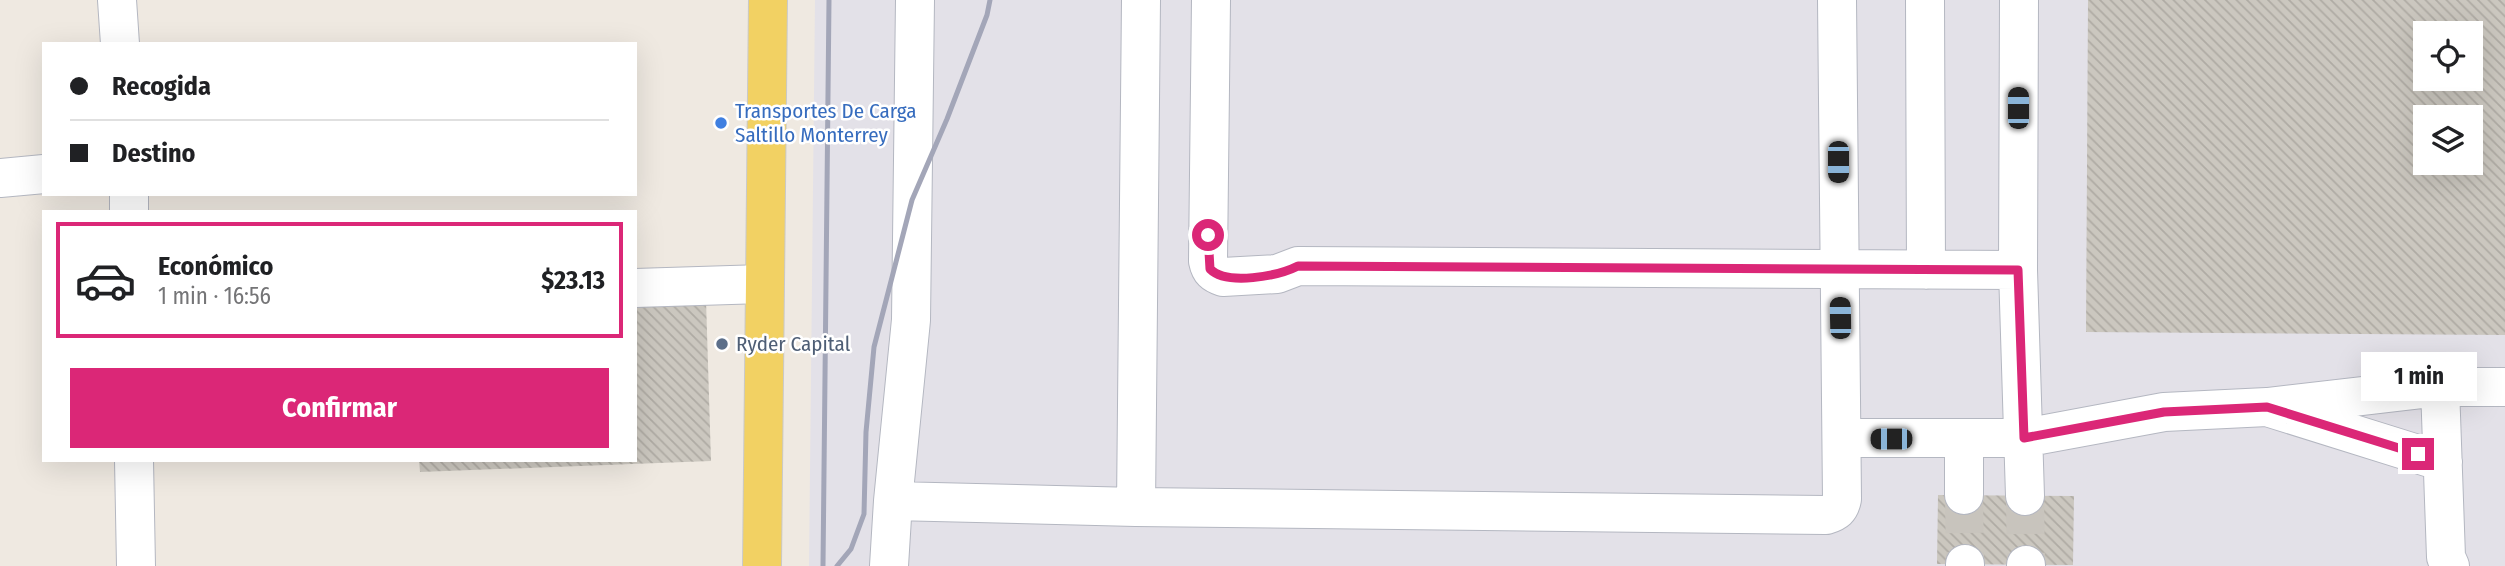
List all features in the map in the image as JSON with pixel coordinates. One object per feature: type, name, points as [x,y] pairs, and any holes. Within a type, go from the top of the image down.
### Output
[{"type":"main road","points":[[762,566],[768,0]]},
{"type":"street","points":[[117,0],[120,42]]},
{"type":"street","points":[[889,566],[892,501],[911,320],[915,0]]},
{"type":"street","points":[[1136,507],[1141,0]]},
{"type":"street","points":[[1211,0],[1208,247],[1210,269],[1216,275],[1265,276],[1298,266],[2018,270]]},
{"type":"street","points":[[892,501],[1136,507],[1826,515],[1835,512],[1842,499],[1843,438],[1838,269],[1838,0]]},
{"type":"street","points":[[1926,0],[1926,270]]},
{"type":"street","points":[[2018,0],[2018,270],[2025,496]]},
{"type":"street","points":[[0,178],[42,174]]},
{"type":"street","points":[[637,288],[764,284]]},
{"type":"street","points":[[1843,438],[2024,438],[2164,412],[2267,407],[2441,387],[2505,387]]},
{"type":"street","points":[[2441,387],[2446,557],[2450,566]]},
{"type":"street","points":[[2267,407],[2443,462]]},
{"type":"street","points":[[1964,440],[1964,495]]},
{"type":"street","points":[[134,462],[136,566]]},
{"type":"shaded area","points":[[815,0],[2505,0],[2505,566],[809,566]]},
{"type":"building","points":[[2088,0],[2505,0],[2505,335],[2086,332]]},
{"type":"building","points":[[706,300],[711,461],[420,472],[419,462],[637,462],[637,303]]},
{"type":"building","points":[[1938,495],[2074,496],[2073,565],[1937,564]]},
{"type":"tunnel","points":[[1964,495],[1965,564]]},
{"type":"tunnel","points":[[2025,496],[2026,565]]},
{"type":"railway","points":[[823,566],[829,0]]},
{"type":"railway","points":[[837,566],[851,549],[864,514],[866,432],[874,347],[912,200],[947,119],[987,15],[990,0]]},
{"type":"place","name":"Transportes De Carga Saltillo Monterrey","points":[[721,123]]},
{"type":"place","name":"Ryder Capital","points":[[722,344]]},
{"type":"route","points":[[1208,235],[1210,269],[1223,277],[1265,276],[1298,266],[1390,265],[2018,270],[2024,438],[2164,412],[2267,407],[2418,454]]}]
